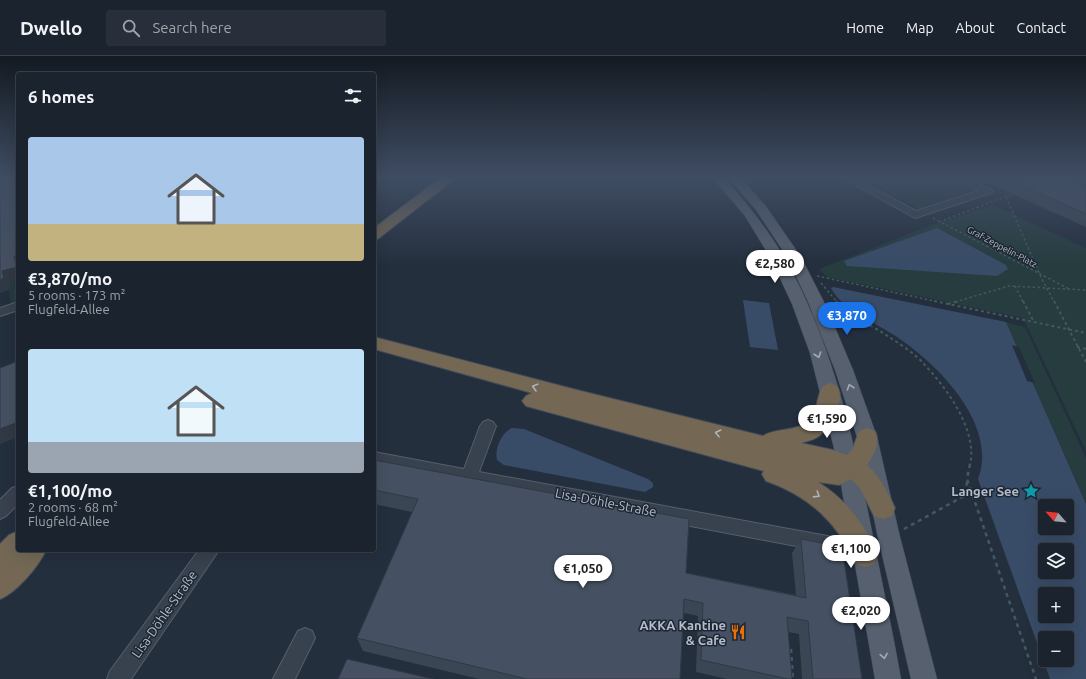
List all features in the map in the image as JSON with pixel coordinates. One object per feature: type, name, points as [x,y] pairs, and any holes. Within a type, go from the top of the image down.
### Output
[{"type":"highway","points":[[376,221],[396,206]]},
{"type":"highway","points":[[376,234],[413,206]]},
{"type":"highway","points":[[376,344],[573,397],[755,443],[828,458],[849,466],[859,472],[868,481],[883,508]]},
{"type":"highway","points":[[376,355],[568,411],[680,447],[783,476],[803,485],[827,500],[837,510],[857,536],[865,554]]},
{"type":"highway","points":[[755,443],[799,437],[809,432],[823,418],[828,408],[830,391]]},
{"type":"highway","points":[[568,411],[758,460],[812,472],[839,475],[864,452],[867,437]]},
{"type":"highway","points":[[0,562],[16,544]]},
{"type":"highway","points":[[0,586],[31,552]]},
{"type":"main road","points":[[744,206],[776,256],[802,314],[830,391],[849,466],[888,679]]},
{"type":"main road","points":[[758,206],[768,217],[794,257],[804,277],[832,338],[867,437],[888,533],[924,679]]},
{"type":"street","points":[[903,206],[919,214],[943,206]]},
{"type":"street","points":[[0,312],[16,307]]},
{"type":"street","points":[[469,477],[488,426]]},
{"type":"street","name":"Lisa-Döhle-Straße","points":[[376,459],[838,546]]},
{"type":"street","points":[[0,511],[16,495]]},
{"type":"street","name":"Lisa-Döhle-Straße","points":[[118,679],[209,552]]},
{"type":"street","points":[[284,679],[305,638]]},
{"type":"path","points":[[939,222],[982,206]]},
{"type":"path","points":[[1010,206],[1040,275],[1069,289]]},
{"type":"path","name":"Graf-Zeppelin-Platz","points":[[919,214],[939,222],[1040,275],[1067,329],[1086,362]]},
{"type":"path","points":[[813,275],[1086,333]]},
{"type":"path","points":[[817,280],[825,285],[843,309],[890,337],[923,362],[956,405],[969,433],[972,456],[967,479],[966,495],[907,528],[888,533]]},
{"type":"path","points":[[948,304],[1009,286],[1086,290]]},
{"type":"path","points":[[1014,286],[1034,322]]},
{"type":"path","points":[[1077,347],[1086,349]]},
{"type":"path","points":[[967,479],[1036,679]]},
{"type":"path","points":[[791,649],[793,679]]},
{"type":"green space","points":[[915,206],[934,206],[922,210]]},
{"type":"green space","points":[[990,206],[995,206],[1086,248],[1086,451],[1023,318],[827,277],[819,269],[934,224]]},
{"type":"green space","points":[[16,280],[16,305],[11,306],[9,290],[12,289],[10,282]]},
{"type":"green space","points":[[1006,322],[1025,327],[1086,458],[1086,503]]},
{"type":"water","points":[[937,228],[1006,265],[1008,269],[997,276],[847,266],[844,261]]},
{"type":"water","name":"Langer See","points":[[833,287],[1006,322],[1086,504],[1086,679],[1050,679],[1046,667],[1074,667],[1074,631],[1038,631],[1038,646],[978,479],[982,458],[980,437],[972,416],[960,396],[928,361],[911,347],[894,335],[859,315],[836,296],[831,288]]},
{"type":"water","points":[[743,300],[769,303],[778,350],[750,347]]},
{"type":"water","points":[[512,428],[524,429],[648,479],[653,483],[653,487],[645,492],[504,465],[497,460],[496,456],[498,446],[505,433]]},
{"type":"pier","points":[[1012,345],[1019,347],[1035,383],[1027,381]]},
{"type":"building","points":[[0,206],[16,206],[16,256],[14,257],[16,267],[2,271],[4,278],[0,280]]},
{"type":"building","points":[[1068,206],[1086,206],[1086,214]]},
{"type":"building","points":[[16,362],[16,423],[0,429],[0,368]]},
{"type":"building","points":[[376,460],[689,519],[686,573],[806,598],[801,539],[842,547],[862,679],[813,679],[808,621],[787,617],[792,679],[701,660],[703,603],[684,599],[680,679],[527,679],[357,638],[418,499],[376,490]]},
{"type":"building","points":[[347,659],[433,679],[338,679]]},
{"type":"place","name":"Langer See","points":[[1031,491]]},
{"type":"place","name":"AKKA Kantine & Cafe","points":[[738,632]]}]
